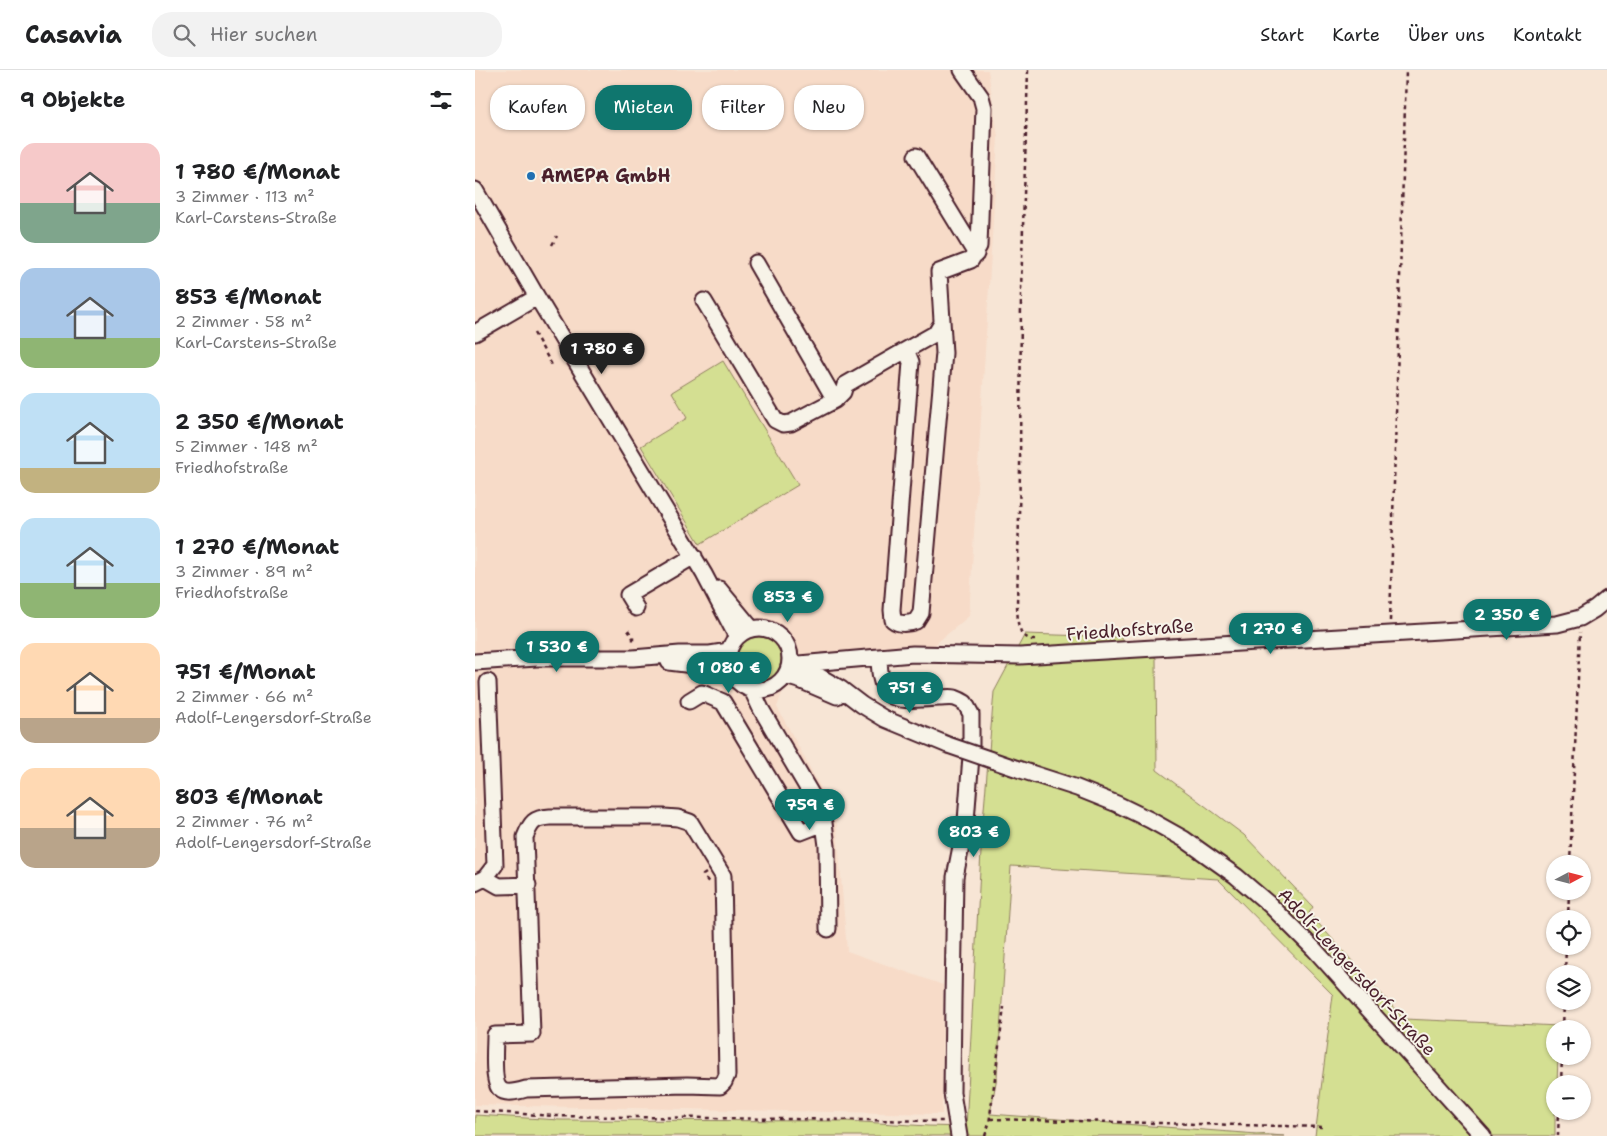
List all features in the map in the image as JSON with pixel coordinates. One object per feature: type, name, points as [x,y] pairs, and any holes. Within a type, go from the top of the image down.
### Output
[{"type":"street","points":[[909,356],[891,610],[893,620],[905,624],[916,621],[921,613],[944,353],[939,272],[971,260],[979,246],[984,137],[983,103],[962,70]]},
{"type":"street","points":[[916,156],[976,254]]},
{"type":"street","points":[[475,190],[704,574],[737,637]]},
{"type":"street","points":[[756,263],[835,400]]},
{"type":"street","points":[[475,333],[537,296]]},
{"type":"street","points":[[704,301],[775,420],[783,424],[802,423],[835,400],[843,392],[845,385],[909,356],[936,333],[942,323]]},
{"type":"street","points":[[636,608],[628,595],[693,556]]},
{"type":"street","points":[[704,574],[726,596],[752,629]]},
{"type":"street","name":"Friedhofstraße","points":[[795,662],[913,654],[1020,656],[1557,624],[1580,618],[1607,599]]},
{"type":"street","points":[[752,629],[770,630],[779,635],[785,642],[795,662],[779,683],[771,688],[752,690],[739,683],[730,671],[728,661],[732,644],[737,637],[752,629]]},
{"type":"street","points":[[475,662],[537,658],[633,658],[680,654],[710,654],[729,651]]},
{"type":"street","points":[[879,657],[880,679],[889,695],[899,700],[954,698],[965,703],[971,714],[971,756],[966,821],[955,877],[952,1093],[959,1136]]},
{"type":"street","points":[[633,658],[730,671]]},
{"type":"street","name":"Adolf-Lengersdorf-Straße","points":[[795,662],[841,689],[885,719],[948,745],[1077,788],[1117,804],[1184,839],[1236,876],[1270,905],[1314,949],[1483,1136]]},
{"type":"street","name":"Adolf-Lengersdorf-Straße","points":[[785,676],[862,705]]},
{"type":"street","points":[[488,682],[495,865],[480,881],[499,886],[527,885]]},
{"type":"street","points":[[771,688],[770,707],[777,737]]},
{"type":"street","points":[[752,690],[761,709],[817,804],[824,823],[827,846],[828,929]]},
{"type":"street","points":[[689,701],[702,693],[723,702],[801,832],[824,823]]},
{"type":"street","points":[[664,817],[678,818],[691,822],[723,876],[727,1075],[720,1086],[687,1085],[526,1089],[507,1092],[499,1089],[495,1082],[495,1035],[532,1034],[527,885],[525,837],[531,823],[541,818],[664,817]]},
{"type":"path","points":[[1029,70],[1021,290],[1018,623],[1022,635],[1032,640],[1046,641]]},
{"type":"path","points":[[1389,633],[1406,70]]},
{"type":"path","points":[[553,245],[557,236]]},
{"type":"path","points":[[534,333],[553,367]]},
{"type":"path","points":[[1570,855],[1580,618]]},
{"type":"path","points":[[628,630],[633,638],[633,658]]},
{"type":"path","points":[[985,1136],[990,1119],[1004,1007]]},
{"type":"path","points":[[475,1111],[553,1116],[956,1121]]},
{"type":"path","points":[[990,1119],[1323,1127]]},
{"type":"path","points":[[1558,1136],[1559,1120]]},
{"type":"shaded area","points":[[475,70],[988,70],[998,137],[969,616],[926,652],[880,652],[783,691],[777,707],[836,816],[847,951],[943,985],[942,1114],[475,1105]]},
{"type":"green space","points":[[723,361],[798,485],[700,544],[641,446],[687,418],[672,392]]},
{"type":"green space","points":[[1025,634],[1119,637],[1156,658],[1157,770],[1244,835],[1313,907],[1309,913],[1404,1019],[1546,1025],[1546,1065],[1558,1065],[1557,1075],[1546,1075],[1546,1120],[1555,1120],[1555,1136],[1315,1136],[1333,995],[1218,879],[1011,866],[997,1077],[990,1114],[1284,1136],[475,1136],[475,1115],[560,1120],[845,1121],[966,1127],[982,833],[994,692]]},
{"type":"green space","points":[[755,637],[763,637],[775,643],[781,659],[775,675],[763,681],[755,681],[743,675],[737,663],[737,655],[743,643]]},
{"type":"place","name":"AMEPA GmbH","points":[[531,176]]}]
